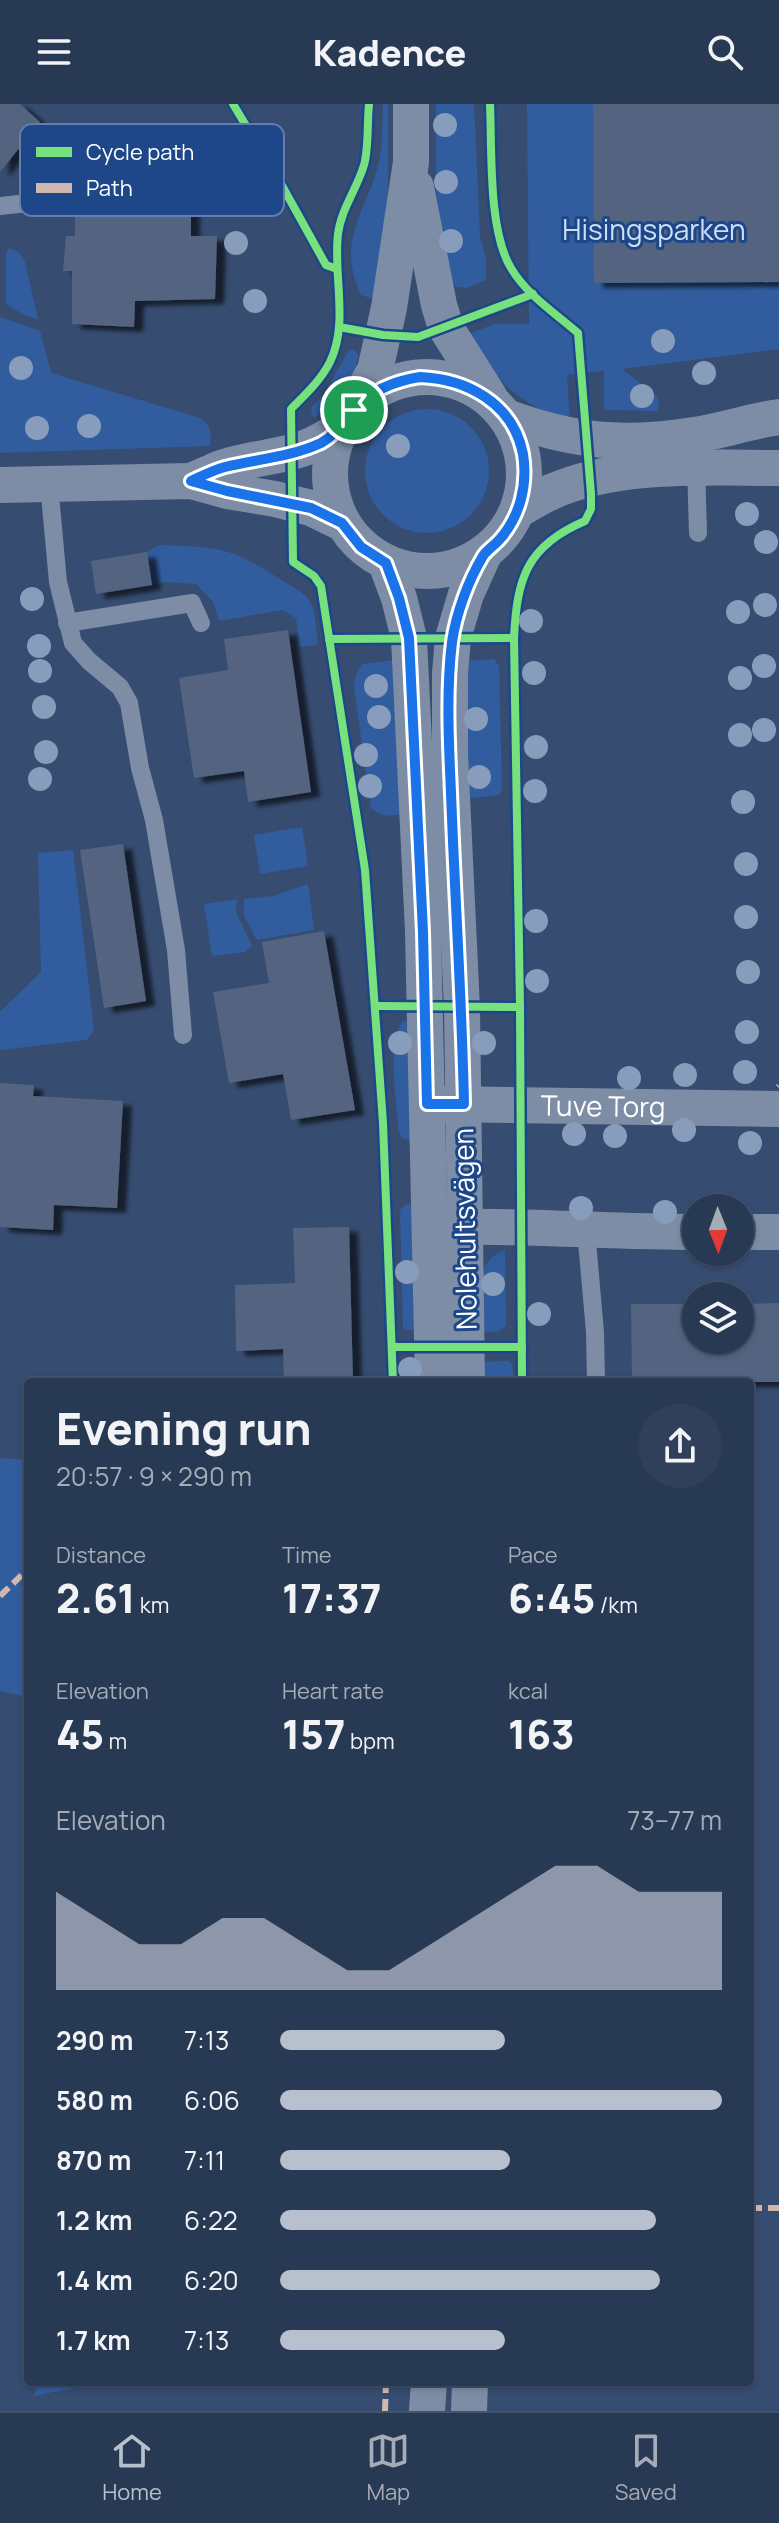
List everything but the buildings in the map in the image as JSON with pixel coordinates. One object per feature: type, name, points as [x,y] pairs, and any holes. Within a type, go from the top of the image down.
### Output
[{"type":"street","points":[[411,104],[411,162]]},
{"type":"street","name":"Nolehultsvägen","points":[[411,162],[446,328],[516,434],[522,453],[523,491],[518,510],[498,541],[484,554],[459,566],[431,572],[401,569],[361,547],[342,523],[331,495],[329,480],[332,450],[375,370],[389,308],[411,162]]},
{"type":"street","points":[[191,481],[223,467],[265,460],[323,442],[377,390],[420,377],[459,382],[477,391],[499,410],[547,432],[587,440],[630,441],[695,451],[779,468]]},
{"type":"street","points":[[518,510],[553,491],[589,480],[639,471],[779,417]]},
{"type":"street","points":[[0,485],[191,481],[311,508],[342,523]]},
{"type":"street","name":"Nolehultsvägen","points":[[467,1378],[467,1226],[450,755],[450,673],[457,623],[484,554]]},
{"type":"street","name":"Nolehultsvägen","points":[[386,563],[409,638],[423,932],[433,1378]]},
{"type":"street","name":"Tuve Torg","points":[[427,1104],[779,1109]]},
{"type":"street","points":[[430,1227],[520,1226],[682,1232]]},
{"type":"street","points":[[754,1232],[779,1232]]},
{"type":"street","points":[[427,2411],[429,2386]]},
{"type":"street","points":[[469,2411],[470,2386]]},
{"type":"lane","points":[[0,206],[20,204]]},
{"type":"lane","points":[[695,451],[698,533]]},
{"type":"lane","points":[[49,484],[54,550],[73,643],[120,687],[129,703],[140,768],[154,820],[176,950],[183,1035]]},
{"type":"lane","points":[[67,623],[192,603],[201,623]]},
{"type":"lane","points":[[586,1230],[596,1378]]},
{"type":"green space","points":[[383,104],[388,104],[388,204],[373,299],[361,295],[353,274],[351,255],[357,222],[376,174]]},
{"type":"green space","points":[[436,104],[474,104],[480,236],[486,258],[486,280],[468,288],[456,287],[451,280],[436,192]]},
{"type":"green space","name":"Hisingsparken","points":[[527,104],[779,104],[779,349],[622,369],[658,397],[659,407],[656,411],[604,410],[604,371],[567,375],[570,421],[535,406],[509,388],[468,334],[495,324],[529,324]]},
{"type":"green space","points":[[9,248],[20,253],[25,262],[38,319],[6,304],[6,253]]},
{"type":"green space","points":[[0,317],[40,331],[51,373],[200,418],[210,430],[210,446],[0,453]]},
{"type":"green space","points":[[353,349],[358,354],[357,363],[349,381],[336,399],[314,418],[312,407]]},
{"type":"green space","points":[[427,409],[451,413],[471,427],[485,447],[489,471],[485,495],[471,515],[451,529],[427,533],[403,529],[383,515],[369,495],[365,471],[369,447],[383,427],[403,413]]},
{"type":"green space","points":[[160,545],[211,548],[237,555],[297,590],[308,598],[312,607],[318,645],[300,647],[296,618],[282,610],[219,621],[213,602],[196,584],[166,582],[152,585],[147,552]]},
{"type":"green space","points":[[494,659],[499,666],[502,790],[499,795],[465,799],[463,661]]},
{"type":"green space","points":[[395,660],[404,814],[386,816],[371,808],[354,688],[355,677],[362,664]]},
{"type":"green space","points":[[302,827],[308,866],[260,874],[254,835]]},
{"type":"green space","points":[[73,850],[94,1030],[87,1040],[0,1050],[0,1012],[41,972],[38,853]]},
{"type":"green space","points":[[308,884],[314,930],[257,940],[244,916],[244,899],[273,896]]},
{"type":"green space","points":[[237,899],[236,912],[252,946],[245,952],[212,956],[204,904]]},
{"type":"green space","points":[[412,1020],[414,1142],[402,1138],[399,1131],[394,1073],[398,1030],[403,1021]]},
{"type":"green space","points":[[407,1204],[413,1205],[419,1330],[403,1327],[400,1210]]},
{"type":"green space","points":[[505,1250],[506,1326],[496,1332],[478,1331],[478,1296],[482,1273],[494,1256]]},
{"type":"green space","points":[[508,1361],[512,1364],[514,1378],[480,1378],[479,1362]]},
{"type":"green space","points":[[0,1458],[24,1460],[24,1696],[0,1691]]},
{"type":"green space","points":[[38,2386],[85,2386],[34,2396]]},
{"type":"marked path","points":[[0,1596],[24,1573]]},
{"type":"marked path","points":[[754,2208],[779,2208]]},
{"type":"marked path","points":[[385,2411],[386,2386]]},
{"type":"cycle path","points":[[233,104],[245,124]]},
{"type":"cycle path","points":[[369,104],[364,165],[342,216],[338,234],[340,315],[336,347],[322,375],[291,409],[293,562],[314,576],[321,586],[365,870],[383,1123],[393,1378]]},
{"type":"cycle path","points":[[490,104],[495,212],[504,252],[525,287],[578,333],[591,494],[591,509],[585,521],[549,542],[528,567],[515,617],[522,1378]]},
{"type":"cycle path","points":[[284,189],[326,265],[337,269]]},
{"type":"cycle path","points":[[339,327],[383,335],[418,337],[533,294]]},
{"type":"cycle path","points":[[329,639],[514,638]]},
{"type":"cycle path","points":[[376,1006],[520,1007]]},
{"type":"cycle path","points":[[392,1347],[522,1347]]},
{"type":"route","points":[[440,378],[459,382],[493,402],[516,434],[522,453],[523,491],[518,510],[510,526],[484,554],[466,594],[453,638],[450,755],[464,1104],[427,1104],[423,932],[409,638],[386,563],[361,547],[342,523],[311,508],[191,481],[223,467],[265,460],[323,442],[341,427],[354,410],[377,390],[405,379],[440,378]]}]
